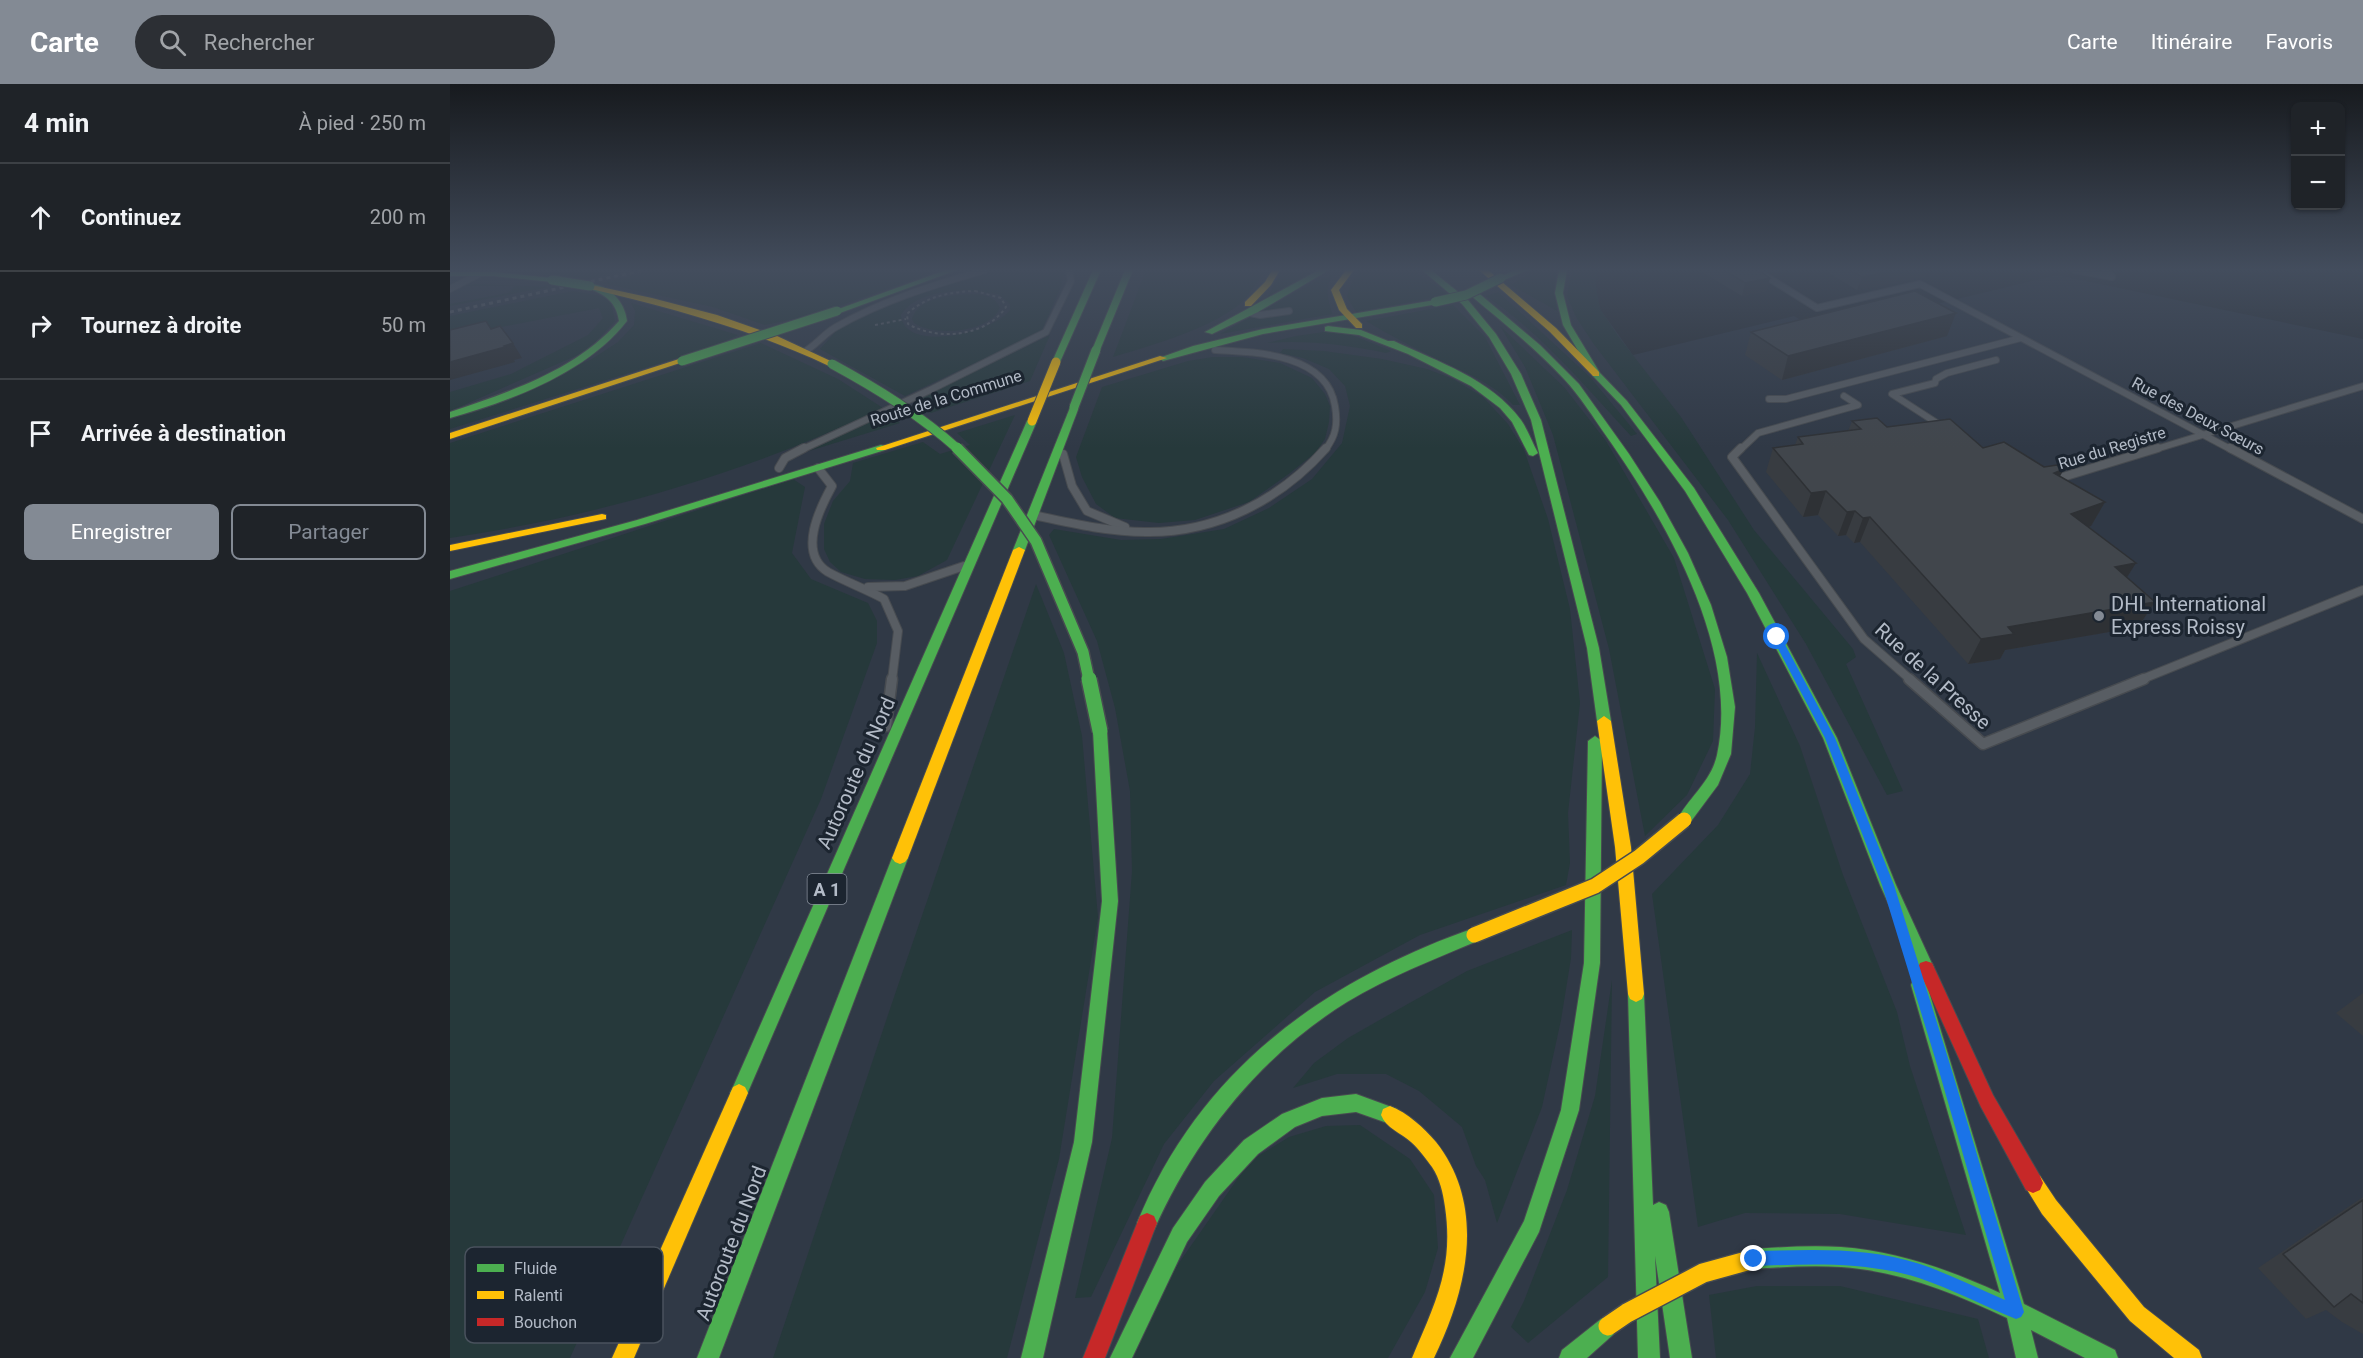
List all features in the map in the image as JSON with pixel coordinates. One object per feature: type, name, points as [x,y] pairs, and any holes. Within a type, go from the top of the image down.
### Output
[{"type":"main road","points":[[450,415],[578,360],[614,336],[618,329]]},
{"type":"main road","points":[[751,329],[807,350],[882,390],[931,425],[973,462],[1006,498],[1036,541],[1083,652],[1100,731],[1110,901],[1083,1142],[1032,1358]]},
{"type":"main road","points":[[450,436],[778,329]]},
{"type":"main road","name":"Autoroute du Nord","points":[[663,1266],[1071,329]]},
{"type":"main road","name":"Autoroute du Nord","points":[[708,1358],[989,629],[1031,514],[1104,329]]},
{"type":"main road","points":[[1174,345],[1202,329]]},
{"type":"main road","name":"Route de la Commune","points":[[450,564],[529,543],[624,512],[779,468],[1174,345],[1214,329]]},
{"type":"main road","points":[[450,575],[588,537],[818,468],[1209,343],[1274,329]]},
{"type":"main road","points":[[834,463],[914,442],[1264,336],[1302,329]]},
{"type":"main road","points":[[1325,329],[1361,333],[1480,386],[1496,397],[1517,422],[1556,499]]},
{"type":"main road","points":[[1365,329],[1407,352]]},
{"type":"main road","points":[[1488,329],[1509,359],[1536,420],[1593,648],[1623,847],[1638,1016],[1649,1358]]},
{"type":"main road","points":[[1517,329],[1565,374],[1640,452]]},
{"type":"main road","points":[[1552,329],[1596,374],[1656,442],[1753,593],[1830,738],[1888,885],[1987,1101],[2014,1152],[2049,1207],[2137,1314],[2191,1358]]},
{"type":"main road","points":[[1570,329],[1596,374]]},
{"type":"main road","points":[[1094,1358],[1158,1195],[1190,1142],[1235,1086],[1300,1026],[1340,998],[1381,975],[1558,902],[1609,878],[1654,847],[1684,820],[1712,785],[1724,753],[1729,718],[1727,682],[1707,616],[1684,559],[1623,450],[1565,374]]},
{"type":"main road","points":[[1666,482],[1727,550]]},
{"type":"main road","name":"Route de la Commune","points":[[450,548],[624,512]]},
{"type":"main road","points":[[450,585],[588,537]]},
{"type":"main road","points":[[1461,1358],[1532,1225],[1570,1110],[1592,963],[1595,774],[1593,648]]},
{"type":"main road","points":[[1888,885],[1946,1071],[2016,1312],[2027,1358]]},
{"type":"main road","points":[[1642,1102],[1681,1358]]},
{"type":"main road","points":[[1120,1358],[1179,1237],[1235,1162],[1255,1142],[1280,1124],[1300,1114],[1342,1104],[1365,1105],[1392,1116],[1413,1130],[1433,1152],[1447,1178],[1456,1212],[1455,1272],[1450,1298],[1435,1339],[1423,1358]]},
{"type":"main road","points":[[1570,1358],[1627,1313],[1703,1273],[1754,1259],[1820,1257],[1868,1260],[1918,1271],[2016,1312],[2107,1358]]},
{"type":"main road","points":[[1588,1358],[1608,1326]]},
{"type":"main road","name":"Autoroute du Nord","points":[[623,1358],[630,1343]]},
{"type":"lane","points":[[807,350],[832,329]]},
{"type":"lane","points":[[779,468],[785,458],[798,451],[940,385],[1047,329]]},
{"type":"lane","name":"Rue des Deux Sœurs","points":[[2005,329],[2363,519]]},
{"type":"lane","points":[[1769,399],[1786,399],[2021,338]]},
{"type":"lane","points":[[1031,514],[1080,524],[1135,531],[1180,530],[1246,512],[1304,473],[1336,435],[1337,400],[1320,373],[1287,359],[1254,353],[1215,350]]},
{"type":"lane","points":[[1949,431],[1892,394],[1935,383],[1936,379],[1947,373],[1996,360]]},
{"type":"lane","name":"Rue du Registre","points":[[2046,482],[2363,386]]},
{"type":"lane","name":"Rue de la Presse","points":[[1844,396],[1858,405],[1758,433],[1732,457],[1864,639],[1983,744],[2363,590]]},
{"type":"lane","points":[[1062,438],[1064,463],[1072,486],[1087,511],[1135,531]]},
{"type":"lane","points":[[818,468],[832,486],[816,514],[813,528],[815,552],[826,571],[884,599],[898,631],[881,764]]},
{"type":"lane","points":[[861,586],[882,589],[906,587],[969,564]]},
{"type":"path","points":[[916,329],[921,332],[956,333],[968,329]]},
{"type":"shaded area","points":[[450,329],[1615,329],[1633,355],[1738,329],[1817,329],[1821,332],[1832,329],[2317,329],[2363,339],[2363,1358],[450,1358]]},
{"type":"shaded area","points":[[450,329],[489,329],[450,337]]},
{"type":"shaded area","points":[[593,329],[607,329],[587,351],[450,411],[450,392],[511,374],[588,335]]},
{"type":"shaded area","points":[[630,329],[719,329],[738,335],[715,346],[450,429],[450,420],[592,359],[618,342]]},
{"type":"shaded area","points":[[838,329],[910,329],[917,334],[932,337],[950,336],[976,329],[1042,329],[905,396],[820,349]]},
{"type":"shaded area","points":[[932,329],[962,329],[947,331]]},
{"type":"shaded area","points":[[1123,329],[1194,329],[1145,347],[1113,357]]},
{"type":"shaded area","points":[[1228,329],[1245,329],[1220,334]]},
{"type":"shaded area","points":[[1381,329],[1477,329],[1485,337],[1520,405],[1513,405],[1496,390],[1478,379]]},
{"type":"shaded area","points":[[1502,329],[1564,387],[1606,441],[1674,558],[1715,689],[1713,741],[1687,795],[1645,836],[1609,649],[1553,435],[1525,367]]},
{"type":"shaded area","points":[[1529,329],[1539,329],[1590,377],[1637,434],[1631,436]]},
{"type":"shaded area","points":[[1584,329],[1614,329],[1681,417],[1754,530],[1853,649],[1856,657],[1846,664],[1903,791],[1887,795],[1806,644],[1728,520]]},
{"type":"shaded area","points":[[1331,331],[1352,335],[1391,351],[1386,353],[1312,343],[1267,343],[1296,336]]},
{"type":"shaded area","points":[[1050,335],[1030,381],[931,413],[913,401]]},
{"type":"shaded area","points":[[761,343],[838,379],[883,408],[779,453],[671,489],[561,518],[450,538],[450,443]]},
{"type":"shaded area","points":[[1283,349],[1324,351],[1382,359],[1427,369],[1453,379],[1483,397],[1508,424],[1524,450],[1548,519],[1570,609],[1580,703],[1568,813],[1570,863],[1566,885],[1420,935],[1315,992],[1214,1081],[1164,1144],[1091,1297],[1075,1298],[1112,1138],[1132,871],[1130,791],[1115,708],[1097,641],[1049,535],[1054,529],[1121,540],[1161,539],[1224,529],[1269,508],[1312,479],[1342,443],[1350,406],[1345,386],[1329,369],[1303,358],[1280,353]]},
{"type":"shaded area","points":[[1213,357],[1242,357],[1280,363],[1312,378],[1325,394],[1330,406],[1325,439],[1315,453],[1249,502],[1195,520],[1159,523],[1115,518],[1096,504],[1082,477],[1076,457],[1102,387],[1188,361]]},
{"type":"shaded area","points":[[888,413],[900,423],[809,451]]},
{"type":"shaded area","points":[[1015,415],[947,560],[918,576],[895,580],[865,579],[841,572],[830,562],[824,549],[824,524],[833,501],[850,481],[853,463],[923,442],[940,454],[970,445],[957,433]]},
{"type":"shaded area","points":[[793,479],[805,487],[792,553],[811,579],[868,603],[877,621],[877,643],[821,799],[620,1247],[465,1247],[465,1343],[577,1343],[570,1358],[450,1358],[450,591]]},
{"type":"shaded area","points":[[1036,584],[1064,653],[1082,736],[1098,917],[1059,1159],[1007,1358],[773,1358],[894,997]]},
{"type":"shaded area","points":[[1757,653],[1800,746],[1843,875],[1897,1012],[1910,1066],[1966,1235],[1840,1214],[1745,1213],[1698,1227],[1652,894],[1718,825],[1750,774],[1755,727]]},
{"type":"shaded area","points":[[1572,930],[1571,958],[1561,1020],[1542,1107],[1497,1223],[1485,1180],[1476,1166],[1462,1127],[1419,1091],[1386,1074],[1337,1074],[1293,1088],[1314,1063],[1348,1038],[1406,1005],[1467,971]]},
{"type":"shaded area","points":[[1612,980],[1608,1277],[1528,1343],[1511,1327],[1524,1301],[1567,1190],[1595,1096]]},
{"type":"shaded area","points":[[1360,1125],[1410,1159],[1434,1195],[1438,1248],[1425,1292],[1388,1358],[1132,1358],[1172,1273],[1250,1161],[1289,1137],[1326,1126]]},
{"type":"shaded area","points":[[1757,1286],[1840,1286],[1978,1319],[1989,1358],[1716,1358],[1709,1295]]},
{"type":"building","points":[[503,329],[513,343],[450,362],[450,330]]},
{"type":"building","points":[[1761,329],[1892,329],[1788,356],[1751,332]]},
{"type":"building","points":[[1877,418],[1887,427],[1950,419],[1983,448],[2004,442],[2044,467],[2057,465],[2064,469],[2054,473],[2105,502],[2071,514],[2136,563],[2115,567],[2155,602],[2008,627],[2014,634],[1981,639],[1870,517],[1863,518],[1855,511],[1847,512],[1826,491],[1811,493],[1773,448],[1803,444],[1798,437],[1861,429],[1852,421]]},
{"type":"building","points":[[2363,1200],[2363,1303],[2351,1294],[2334,1307],[2283,1254]]},
{"type":"traffic: fast","points":[[450,415],[520,390],[568,367],[589,354],[616,329]]},
{"type":"traffic: fast","points":[[682,361],[780,329]]},
{"type":"traffic: fast","points":[[1056,362],[1071,329]]},
{"type":"traffic: fast","points":[[1096,350],[1104,329]]},
{"type":"traffic: fast","points":[[1209,332],[1214,329]]},
{"type":"traffic: fast","points":[[1163,358],[1230,339],[1277,329]]},
{"type":"traffic: fast","points":[[1332,329],[1361,333],[1407,352]]},
{"type":"traffic: fast","points":[[1488,329],[1516,374],[1536,420],[1593,648],[1604,721]]},
{"type":"traffic: fast","points":[[1516,329],[1576,386]]},
{"type":"traffic: fast","points":[[1570,329],[1596,374],[1624,403],[1690,490],[1753,593],[1830,738],[1888,885],[1926,968]]},
{"type":"traffic: fast","points":[[1391,343],[1458,374],[1490,394],[1516,420],[1533,453]]},
{"type":"traffic: fast","points":[[1074,407],[1096,350]]},
{"type":"traffic: fast","points":[[832,364],[882,391],[931,425],[973,462],[1007,499],[1036,541],[1083,652],[1100,731]]},
{"type":"traffic: fast","points":[[1565,374],[1624,454],[1654,502],[1682,553],[1705,605],[1721,657],[1728,707],[1724,754],[1713,781],[1684,820]]},
{"type":"traffic: fast","points":[[1019,550],[1074,407]]},
{"type":"traffic: fast","points":[[739,1093],[1032,421]]},
{"type":"traffic: fast","points":[[450,575],[641,522],[881,448]]},
{"type":"traffic: fast","points":[[1032,1358],[1083,1142],[1110,901],[1100,731]]},
{"type":"traffic: fast","points":[[1461,1358],[1532,1225],[1570,1110],[1592,963],[1595,741]]},
{"type":"traffic: fast","points":[[708,1358],[900,858]]},
{"type":"traffic: fast","points":[[1147,1223],[1180,1158],[1202,1126],[1253,1067],[1282,1040],[1311,1017],[1373,979],[1474,935]]},
{"type":"traffic: fast","points":[[1919,985],[2016,1312],[2027,1358]]},
{"type":"traffic: fast","points":[[1636,994],[1649,1358]]},
{"type":"traffic: fast","points":[[1121,1358],[1180,1235],[1212,1189],[1251,1147],[1289,1120],[1322,1107],[1356,1103],[1390,1115]]},
{"type":"traffic: fast","points":[[1659,1212],[1681,1358]]},
{"type":"traffic: fast","points":[[1754,1259],[1804,1256],[1842,1257],[1888,1263],[1921,1272],[1985,1296],[2107,1358]]},
{"type":"traffic: fast","points":[[1570,1358],[1608,1326]]},
{"type":"traffic: slow","points":[[751,329],[832,364]]},
{"type":"traffic: slow","points":[[1552,329],[1596,374]]},
{"type":"traffic: slow","points":[[881,448],[1163,358]]},
{"type":"traffic: slow","points":[[450,436],[682,361]]},
{"type":"traffic: slow","points":[[1032,421],[1056,362]]},
{"type":"traffic: slow","points":[[450,548],[602,517]]},
{"type":"traffic: slow","points":[[900,858],[1019,550]]},
{"type":"traffic: slow","points":[[1604,721],[1623,847],[1636,994]]},
{"type":"traffic: slow","points":[[1474,935],[1595,886],[1639,857],[1684,820]]},
{"type":"traffic: slow","points":[[663,1267],[739,1093]]},
{"type":"traffic: slow","points":[[1390,1115],[1420,1137],[1441,1163],[1453,1193],[1458,1226],[1456,1260],[1449,1294],[1438,1327],[1423,1358]]},
{"type":"traffic: slow","points":[[2033,1183],[2049,1207],[2137,1314],[2191,1358]]},
{"type":"traffic: slow","points":[[1608,1326],[1627,1313],[1703,1273],[1754,1259]]},
{"type":"traffic: slow","points":[[623,1358],[630,1343]]},
{"type":"traffic: jam","points":[[1926,968],[1987,1101],[2033,1183]]},
{"type":"traffic: jam","points":[[1094,1358],[1147,1223]]},
{"type":"place","name":"DHL International Express Roissy","points":[[2099,616]]},
{"type":"route","points":[[1754,1259],[1820,1257],[1868,1260],[1918,1271],[2016,1312],[1946,1071],[1888,885],[1830,738],[1777,637]]}]
